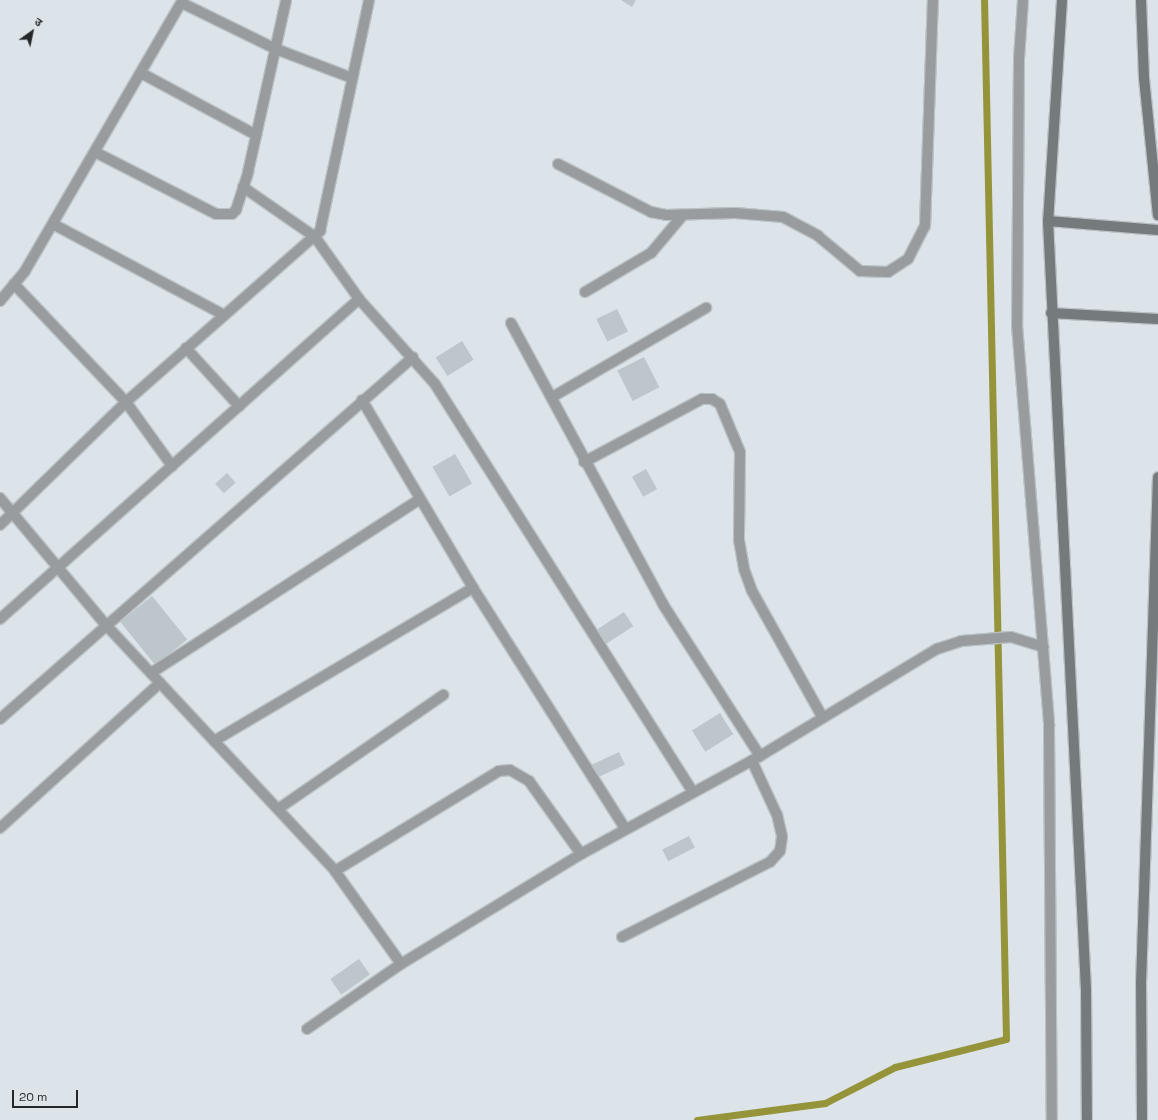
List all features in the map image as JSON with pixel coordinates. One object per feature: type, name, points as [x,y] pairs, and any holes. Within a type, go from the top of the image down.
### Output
[{"type":"main road","points":[[1062,0],[1048,221],[1051,313],[1086,989],[1085,1037],[1087,1120]]},
{"type":"main road","points":[[1141,0],[1144,78],[1158,215]]},
{"type":"main road","points":[[1048,221],[1158,230]]},
{"type":"main road","points":[[1051,313],[1158,319]]},
{"type":"main road","points":[[1142,1120],[1140,1040],[1141,984],[1158,477]]},
{"type":"street","points":[[95,152],[216,214],[226,215],[236,210],[256,135],[286,0]]},
{"type":"street","points":[[0,525],[13,514],[126,402],[186,348],[315,237],[324,215],[369,0]]},
{"type":"street","points":[[558,164],[651,212],[683,215],[735,213],[782,217],[818,236],[849,265],[870,274],[888,272],[908,260],[921,238],[928,211],[933,0]]},
{"type":"street","points":[[1023,0],[1019,58],[1017,325],[1044,647],[1049,726],[1051,986],[1053,1042],[1052,1120]]},
{"type":"street","points":[[0,301],[14,284],[53,224],[182,1],[276,49],[352,78]]},
{"type":"street","points":[[141,73],[256,135]]},
{"type":"street","points":[[243,188],[315,237],[359,299],[413,357],[447,401],[692,790]]},
{"type":"street","points":[[585,292],[651,253],[683,215]]},
{"type":"street","points":[[53,224],[224,315]]},
{"type":"street","points":[[14,284],[126,402],[172,466]]},
{"type":"street","points":[[0,619],[359,299]]},
{"type":"street","points":[[554,396],[706,308]]},
{"type":"street","points":[[511,323],[554,396],[584,462],[664,606],[756,758],[777,815],[782,836],[780,851],[770,862],[622,937]]},
{"type":"street","points":[[186,348],[239,406]]},
{"type":"street","points":[[0,719],[362,400],[413,357]]},
{"type":"street","points":[[584,462],[702,399],[712,399],[720,404],[740,452],[739,540],[744,569],[752,591],[823,718]]},
{"type":"street","points":[[362,400],[473,588],[625,828]]},
{"type":"street","points":[[0,498],[106,625],[335,872],[401,964]]},
{"type":"street","points":[[151,673],[420,499]]},
{"type":"street","points":[[214,741],[473,588]]},
{"type":"street","points":[[307,1029],[401,964],[581,854],[692,790],[756,758],[938,649],[961,641],[1011,637],[1044,647]]},
{"type":"street","points":[[0,828],[160,683]]},
{"type":"street","points":[[278,809],[443,695]]},
{"type":"street","points":[[335,872],[499,771],[510,770],[529,782],[581,854]]},
{"type":"building","points":[[621,0],[636,0],[632,7]]},
{"type":"building","points":[[617,309],[628,331],[607,342],[596,319]]},
{"type":"building","points":[[462,341],[474,360],[447,376],[436,357]]},
{"type":"building","points":[[644,357],[659,387],[633,401],[617,371]]},
{"type":"building","points":[[455,454],[472,483],[449,496],[432,467]]},
{"type":"building","points":[[646,469],[657,489],[643,497],[632,477]]},
{"type":"building","points":[[227,473],[236,483],[224,493],[215,484]]},
{"type":"building","points":[[152,596],[187,640],[155,665],[120,622]]},
{"type":"building","points":[[624,612],[633,626],[605,645],[595,631]]},
{"type":"building","points":[[720,713],[733,734],[705,752],[692,730]]},
{"type":"building","points":[[619,752],[625,765],[597,778],[591,765]]},
{"type":"building","points":[[689,836],[695,848],[668,861],[662,850]]},
{"type":"building","points":[[359,959],[370,975],[341,995],[330,979]]},
{"type":"waterway","points":[[697,1120],[825,1103],[895,1067],[1006,1039],[984,0]]}]
